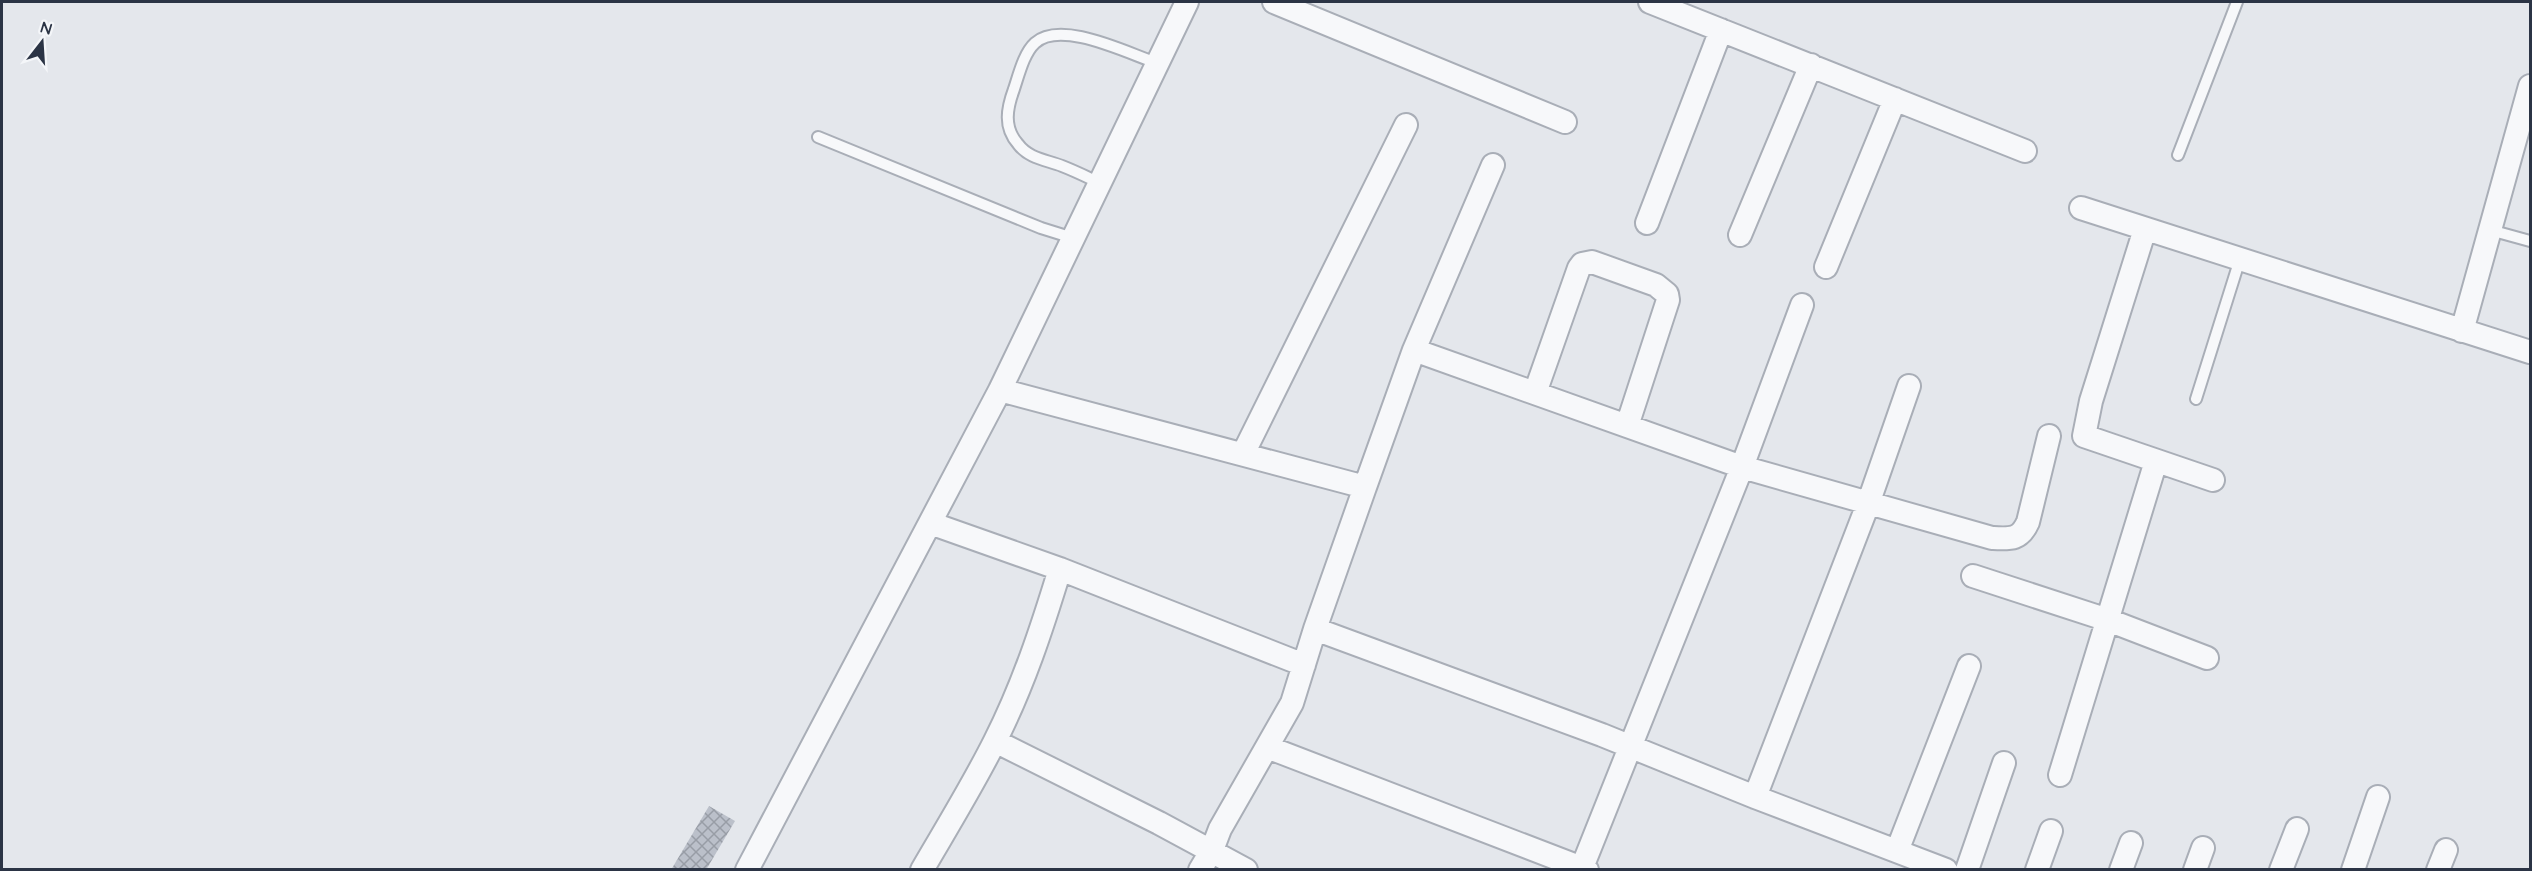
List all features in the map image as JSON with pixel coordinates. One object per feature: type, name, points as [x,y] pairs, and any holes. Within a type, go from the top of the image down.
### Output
[{"type":"street","points":[[747,870],[1000,390],[1187,2]]},
{"type":"street","points":[[1274,2],[1565,122]]},
{"type":"street","points":[[1650,2],[2025,151]]},
{"type":"street","points":[[1647,223],[1721,30]]},
{"type":"street","points":[[1740,235],[1811,65]]},
{"type":"street","points":[[2462,331],[2490,230],[2527,114],[2530,86]]},
{"type":"street","points":[[1826,267],[1895,99]]},
{"type":"street","points":[[1243,454],[1406,125]]},
{"type":"street","points":[[1200,870],[1212,850],[1220,829],[1292,703],[1315,629],[1414,350],[1493,165]]},
{"type":"street","points":[[2081,208],[2530,352]]},
{"type":"street","points":[[2145,229],[2091,401],[2084,436],[2213,480]]},
{"type":"street","points":[[1535,393],[1579,268],[1582,264],[1592,262],[1656,285],[1667,294],[1668,300],[1628,426]]},
{"type":"street","points":[[1266,747],[1583,869],[1742,467],[1802,305]]},
{"type":"street","points":[[1414,350],[1742,467],[1992,538],[2015,539],[2023,533],[2028,522],[2049,436]]},
{"type":"street","points":[[1755,797],[1868,504],[1909,386]]},
{"type":"street","points":[[1000,390],[1365,487]]},
{"type":"street","points":[[2060,775],[2156,461]]},
{"type":"street","points":[[930,523],[1060,569],[1304,665]]},
{"type":"street","points":[[922,870],[995,741],[1036,646],[1060,569]]},
{"type":"street","points":[[1972,576],[2108,620],[2207,658]]},
{"type":"street","points":[[1315,629],[1591,731],[1629,748],[1946,870]]},
{"type":"street","points":[[1896,851],[1969,666]]},
{"type":"street","points":[[995,741],[1212,850],[1246,870]]},
{"type":"street","points":[[1967,870],[2004,763]]},
{"type":"street","points":[[2353,870],[2378,797]]},
{"type":"street","points":[[2281,870],[2297,829]]},
{"type":"street","points":[[2037,870],[2051,831]]},
{"type":"street","points":[[2121,870],[2131,843]]},
{"type":"street","points":[[2195,870],[2203,848]]},
{"type":"lane","points":[[2178,155],[2237,2]]},
{"type":"lane","points":[[1100,183],[1061,165],[1038,159],[1018,145],[1007,126],[1008,107],[1023,63],[1036,43],[1054,35],[1082,36],[1157,63]]},
{"type":"lane","points":[[818,137],[1041,228],[1073,238]]},
{"type":"lane","points":[[2490,230],[2530,241]]},
{"type":"lane","points":[[2196,399],[2240,259]]},
{"type":"building","points":[[709,806],[735,821],[706,870],[671,870]]}]
